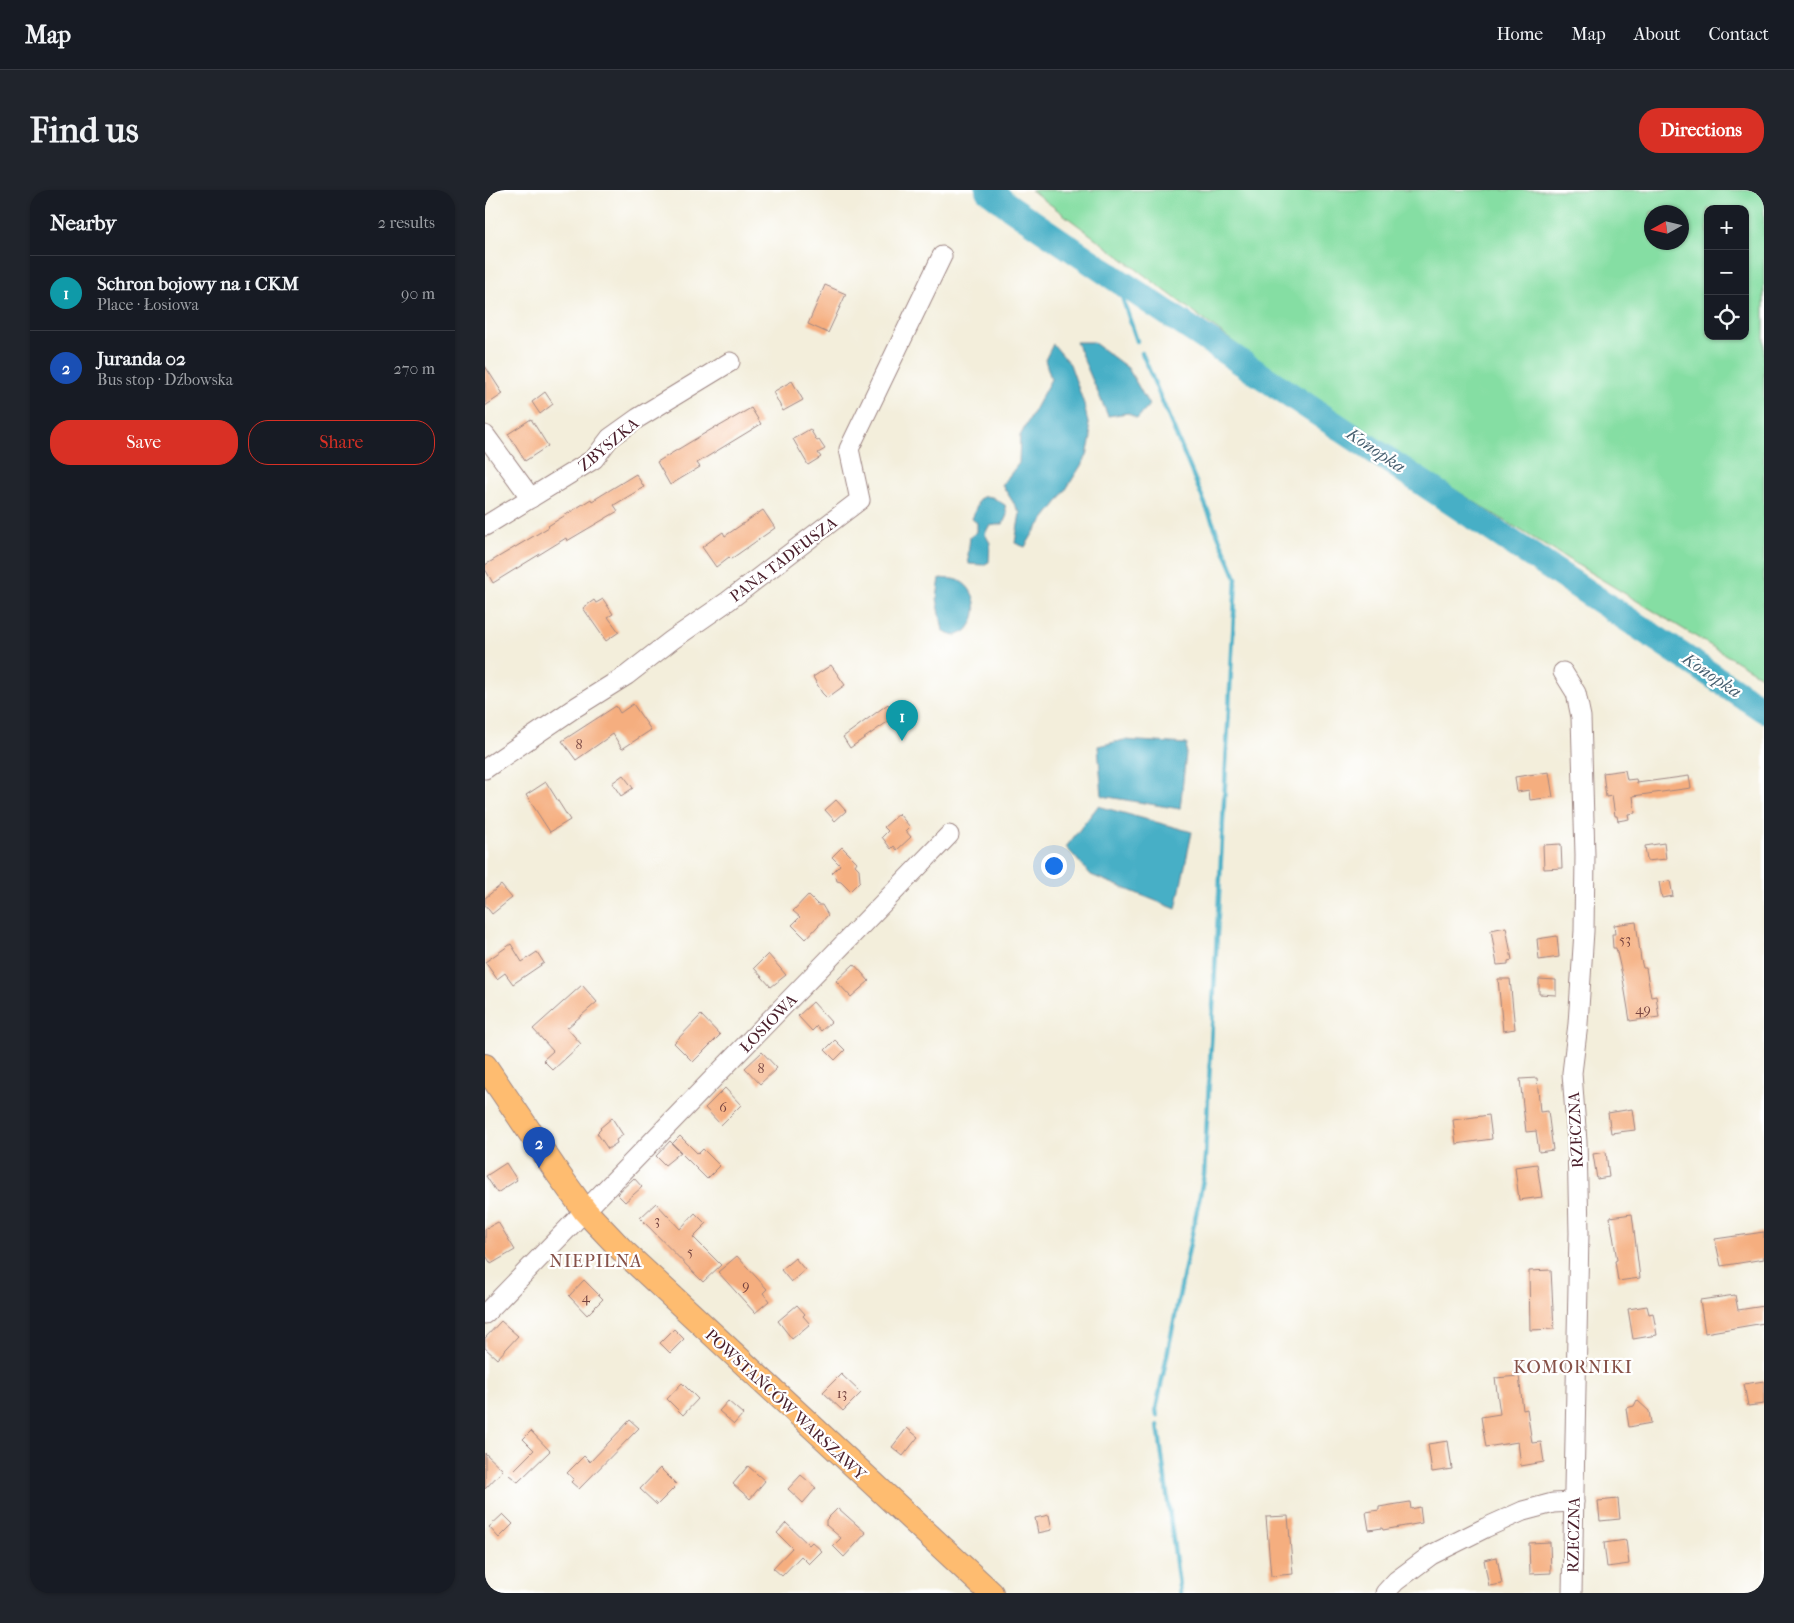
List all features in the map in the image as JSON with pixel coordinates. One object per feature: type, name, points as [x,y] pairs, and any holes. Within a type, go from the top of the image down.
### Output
[{"type":"main road","name":"POWSTAŃCÓW WARSZAWY","points":[[485,1066],[543,1153],[585,1211],[622,1250],[694,1319],[991,1593]]},
{"type":"street","name":"PANA TADEUSZA","points":[[485,769],[576,706],[627,675],[860,500],[849,448],[942,256]]},
{"type":"street","name":"ZBYSZKA","points":[[485,526],[594,459],[610,438],[638,418],[730,362]]},
{"type":"street","points":[[485,435],[531,498]]},
{"type":"street","name":"RZECZNA","points":[[1563,672],[1576,693],[1581,717],[1585,855],[1584,930],[1572,1072],[1577,1142],[1579,1233],[1572,1593]]},
{"type":"street","name":"ŁOSIOWA","points":[[485,1314],[585,1211],[595,1198],[949,836]]},
{"type":"street","points":[[1385,1593],[1431,1555],[1485,1528],[1523,1511],[1553,1502],[1574,1502]]},
{"type":"green space","points":[[1031,190],[1764,190],[1764,678],[1487,510],[1284,380]]},
{"type":"water","points":[[1076,342],[1093,342],[1128,368],[1149,405],[1137,419],[1128,413],[1108,416]]},
{"type":"water","points":[[1053,344],[1070,364],[1084,404],[1091,437],[1087,456],[1060,499],[1034,532],[1025,547],[1015,543],[1020,513],[1002,485],[1019,463],[1020,436],[1051,379],[1045,360]]},
{"type":"water","points":[[985,496],[992,497],[1005,505],[1007,515],[1003,524],[989,526],[985,534],[990,543],[989,562],[983,565],[969,564],[970,537],[977,532],[977,523],[972,519],[979,499]]},
{"type":"water","points":[[940,578],[960,581],[966,585],[974,597],[975,611],[971,624],[966,631],[956,636],[943,631],[937,598]]},
{"type":"water","points":[[1124,740],[1187,744],[1180,809],[1102,796],[1098,746]]},
{"type":"water","points":[[1098,806],[1192,832],[1176,909],[1091,875],[1066,847]]},
{"type":"building","points":[[825,285],[846,294],[828,333],[808,324]]},
{"type":"building","points":[[485,366],[503,394],[485,406]]},
{"type":"building","points":[[792,381],[803,400],[783,411],[773,392]]},
{"type":"building","points":[[545,392],[553,404],[540,414],[532,402]]},
{"type":"building","points":[[751,408],[761,424],[697,463],[700,467],[670,485],[657,462]]},
{"type":"building","points":[[531,419],[548,446],[525,461],[508,434]]},
{"type":"building","points":[[810,429],[817,441],[819,440],[825,449],[818,453],[821,457],[808,465],[793,439]]},
{"type":"building","points":[[636,474],[644,487],[614,505],[618,511],[567,541],[566,538],[493,583],[485,569],[485,565],[549,527],[591,499],[592,501]]},
{"type":"building","points":[[763,510],[775,528],[731,559],[729,557],[716,567],[702,547],[723,532],[725,536]]},
{"type":"building","points":[[603,599],[613,614],[608,617],[619,632],[606,641],[583,608],[594,600],[596,603]]},
{"type":"building","points":[[831,665],[845,685],[827,698],[813,677]]},
{"type":"building","points":[[633,704],[651,730],[622,749],[613,734],[576,760],[562,741],[616,706],[620,713]]},
{"type":"building","points":[[888,704],[896,716],[850,748],[843,737]]},
{"type":"building","points":[[1625,770],[1627,780],[1636,779],[1637,783],[1689,776],[1691,788],[1633,796],[1635,813],[1628,814],[1629,819],[1618,821],[1617,816],[1615,816],[1612,796],[1606,797],[1603,773]]},
{"type":"building","points":[[1549,772],[1553,797],[1530,800],[1529,790],[1517,792],[1515,777]]},
{"type":"building","points":[[623,775],[633,788],[621,796],[612,783]]},
{"type":"building","points":[[546,782],[570,820],[550,832],[526,795]]},
{"type":"building","points":[[836,800],[846,811],[835,821],[825,810]]},
{"type":"building","points":[[899,814],[910,827],[906,831],[911,837],[897,850],[894,846],[891,849],[882,837],[888,831],[884,827]]},
{"type":"building","points":[[1664,843],[1666,859],[1647,861],[1645,846]]},
{"type":"building","points":[[1561,844],[1562,868],[1544,869],[1543,845]]},
{"type":"building","points":[[842,847],[857,862],[855,865],[859,869],[860,881],[850,891],[841,882],[837,881],[832,873],[840,865],[832,857]]},
{"type":"building","points":[[1670,881],[1673,896],[1662,898],[1659,882]]},
{"type":"building","points":[[501,885],[512,898],[492,914],[485,905],[485,898]]},
{"type":"building","points":[[808,895],[818,905],[822,905],[828,915],[806,939],[792,925],[800,917],[793,911]]},
{"type":"building","points":[[1636,922],[1641,960],[1643,968],[1646,968],[1651,997],[1656,996],[1659,1017],[1630,1021],[1616,948],[1613,948],[1612,934],[1615,934],[1614,925]]},
{"type":"building","points":[[1506,927],[1512,960],[1508,961],[1508,964],[1497,965],[1491,930]]},
{"type":"building","points":[[1557,936],[1559,957],[1539,960],[1537,939]]},
{"type":"building","points":[[511,944],[522,962],[537,952],[544,963],[513,984],[505,973],[497,979],[485,962]]},
{"type":"building","points":[[768,954],[786,975],[771,987],[754,968]]},
{"type":"building","points":[[854,964],[869,981],[851,997],[836,981]]},
{"type":"building","points":[[1498,979],[1510,979],[1515,1029],[1503,1031]]},
{"type":"building","points":[[1539,979],[1556,980],[1556,995],[1539,994]]},
{"type":"building","points":[[582,985],[597,1002],[567,1028],[581,1044],[553,1070],[543,1060],[553,1051],[533,1029]]},
{"type":"building","points":[[813,1002],[831,1022],[821,1031],[817,1026],[812,1031],[798,1016]]},
{"type":"building","points":[[701,1015],[720,1035],[693,1062],[674,1043]]},
{"type":"building","points":[[835,1040],[845,1050],[835,1060],[825,1050]]},
{"type":"building","points":[[762,1052],[777,1068],[760,1084],[745,1068]]},
{"type":"building","points":[[1537,1078],[1540,1112],[1548,1111],[1553,1150],[1539,1152],[1536,1131],[1526,1132],[1520,1079]]},
{"type":"building","points":[[725,1088],[741,1105],[721,1125],[705,1108]]},
{"type":"building","points":[[1632,1109],[1635,1130],[1611,1133],[1608,1113]]},
{"type":"building","points":[[1489,1115],[1492,1139],[1456,1144],[1453,1120]]},
{"type":"building","points":[[612,1118],[623,1135],[616,1140],[617,1143],[608,1149],[597,1133]]},
{"type":"building","points":[[680,1136],[698,1154],[703,1149],[720,1166],[707,1179],[672,1144]]},
{"type":"building","points":[[670,1141],[681,1152],[665,1165],[656,1156]]},
{"type":"building","points":[[1606,1152],[1609,1177],[1597,1179],[1593,1154]]},
{"type":"building","points":[[506,1163],[517,1180],[497,1193],[486,1176]]},
{"type":"building","points":[[1537,1164],[1542,1197],[1519,1200],[1515,1167]]},
{"type":"building","points":[[634,1178],[642,1187],[625,1202],[617,1194]]},
{"type":"building","points":[[656,1203],[680,1229],[695,1213],[706,1224],[693,1237],[721,1265],[703,1282],[640,1218]]},
{"type":"building","points":[[1632,1214],[1640,1278],[1618,1281],[1615,1261],[1617,1260],[1610,1217]]},
{"type":"building","points":[[498,1222],[515,1250],[491,1264],[485,1254],[485,1229]]},
{"type":"building","points":[[1764,1232],[1764,1259],[1721,1266],[1715,1239]]},
{"type":"building","points":[[737,1256],[767,1289],[763,1293],[769,1301],[755,1313],[718,1272]]},
{"type":"building","points":[[795,1258],[805,1270],[791,1282],[781,1270]]},
{"type":"building","points":[[1551,1270],[1554,1329],[1530,1330],[1529,1271]]},
{"type":"building","points":[[584,1280],[603,1299],[587,1315],[569,1296]]},
{"type":"building","points":[[1735,1295],[1738,1310],[1764,1306],[1764,1323],[1705,1333],[1700,1300]]},
{"type":"building","points":[[797,1305],[805,1314],[803,1316],[810,1324],[792,1339],[778,1321]]},
{"type":"building","points":[[1647,1306],[1649,1314],[1653,1313],[1657,1335],[1633,1339],[1628,1309]]},
{"type":"building","points":[[501,1321],[518,1336],[497,1359],[485,1348],[485,1338]]},
{"type":"building","points":[[674,1329],[684,1339],[670,1353],[660,1343]]},
{"type":"building","points":[[841,1374],[861,1393],[843,1411],[823,1392]]},
{"type":"building","points":[[1519,1376],[1523,1410],[1527,1409],[1532,1443],[1541,1442],[1544,1462],[1521,1466],[1518,1442],[1486,1447],[1481,1417],[1500,1414],[1495,1378]]},
{"type":"building","points":[[1764,1381],[1764,1404],[1748,1406],[1744,1384]]},
{"type":"building","points":[[682,1383],[698,1399],[683,1415],[667,1399]]},
{"type":"building","points":[[1637,1400],[1649,1411],[1651,1423],[1629,1427],[1626,1408],[1634,1406]]},
{"type":"building","points":[[728,1401],[743,1414],[734,1424],[719,1411]]},
{"type":"building","points":[[630,1420],[639,1428],[579,1489],[571,1482],[574,1479],[567,1473],[584,1456],[590,1462]]},
{"type":"building","points":[[907,1428],[918,1437],[903,1456],[892,1447]]},
{"type":"building","points":[[531,1431],[550,1451],[518,1482],[509,1475],[534,1450],[523,1439]]},
{"type":"building","points":[[1448,1441],[1452,1469],[1432,1472],[1428,1444]]},
{"type":"building","points":[[485,1453],[503,1470],[485,1489]]},
{"type":"building","points":[[748,1466],[765,1481],[750,1499],[733,1484]]},
{"type":"building","points":[[660,1468],[677,1485],[657,1505],[640,1489]]},
{"type":"building","points":[[801,1475],[816,1488],[803,1503],[788,1489]]},
{"type":"building","points":[[1618,1499],[1620,1519],[1600,1521],[1598,1501]]},
{"type":"building","points":[[1410,1502],[1411,1509],[1420,1507],[1422,1523],[1383,1530],[1382,1528],[1369,1530],[1366,1512],[1379,1510],[1379,1507]]},
{"type":"building","points":[[838,1508],[866,1533],[844,1557],[833,1546],[841,1538],[826,1525],[826,1520]]},
{"type":"building","points":[[503,1514],[513,1524],[499,1538],[489,1527]]},
{"type":"building","points":[[1049,1515],[1052,1530],[1038,1533],[1035,1518]]},
{"type":"building","points":[[1288,1516],[1293,1574],[1271,1576],[1266,1517]]},
{"type":"building","points":[[786,1523],[809,1545],[812,1542],[822,1551],[809,1564],[801,1556],[782,1576],[773,1568],[792,1548],[777,1533]]},
{"type":"building","points":[[1626,1540],[1629,1564],[1607,1567],[1604,1543]]},
{"type":"building","points":[[1550,1542],[1551,1573],[1530,1574],[1529,1543]]},
{"type":"building","points":[[1497,1557],[1502,1584],[1489,1586],[1484,1560]]},
{"type":"waterway","name":"Konopka","points":[[988,190],[1116,279],[1764,710]]},
{"type":"waterway","points":[[1116,279],[1137,341]]},
{"type":"waterway","points":[[1142,353],[1236,578],[1204,1175],[1156,1409],[1157,1416]]},
{"type":"waterway","points":[[1158,1425],[1180,1593]]},
{"type":"place","name":"Schron bojowy na 1 CKM","points":[[902,741]]},
{"type":"place","name":"Juranda 02","points":[[539,1168]]},
{"type":"district","name":"NIEPILNA","points":[[596,1261]]},
{"type":"district","name":"KOMORNIKI","points":[[1573,1367]]}]
